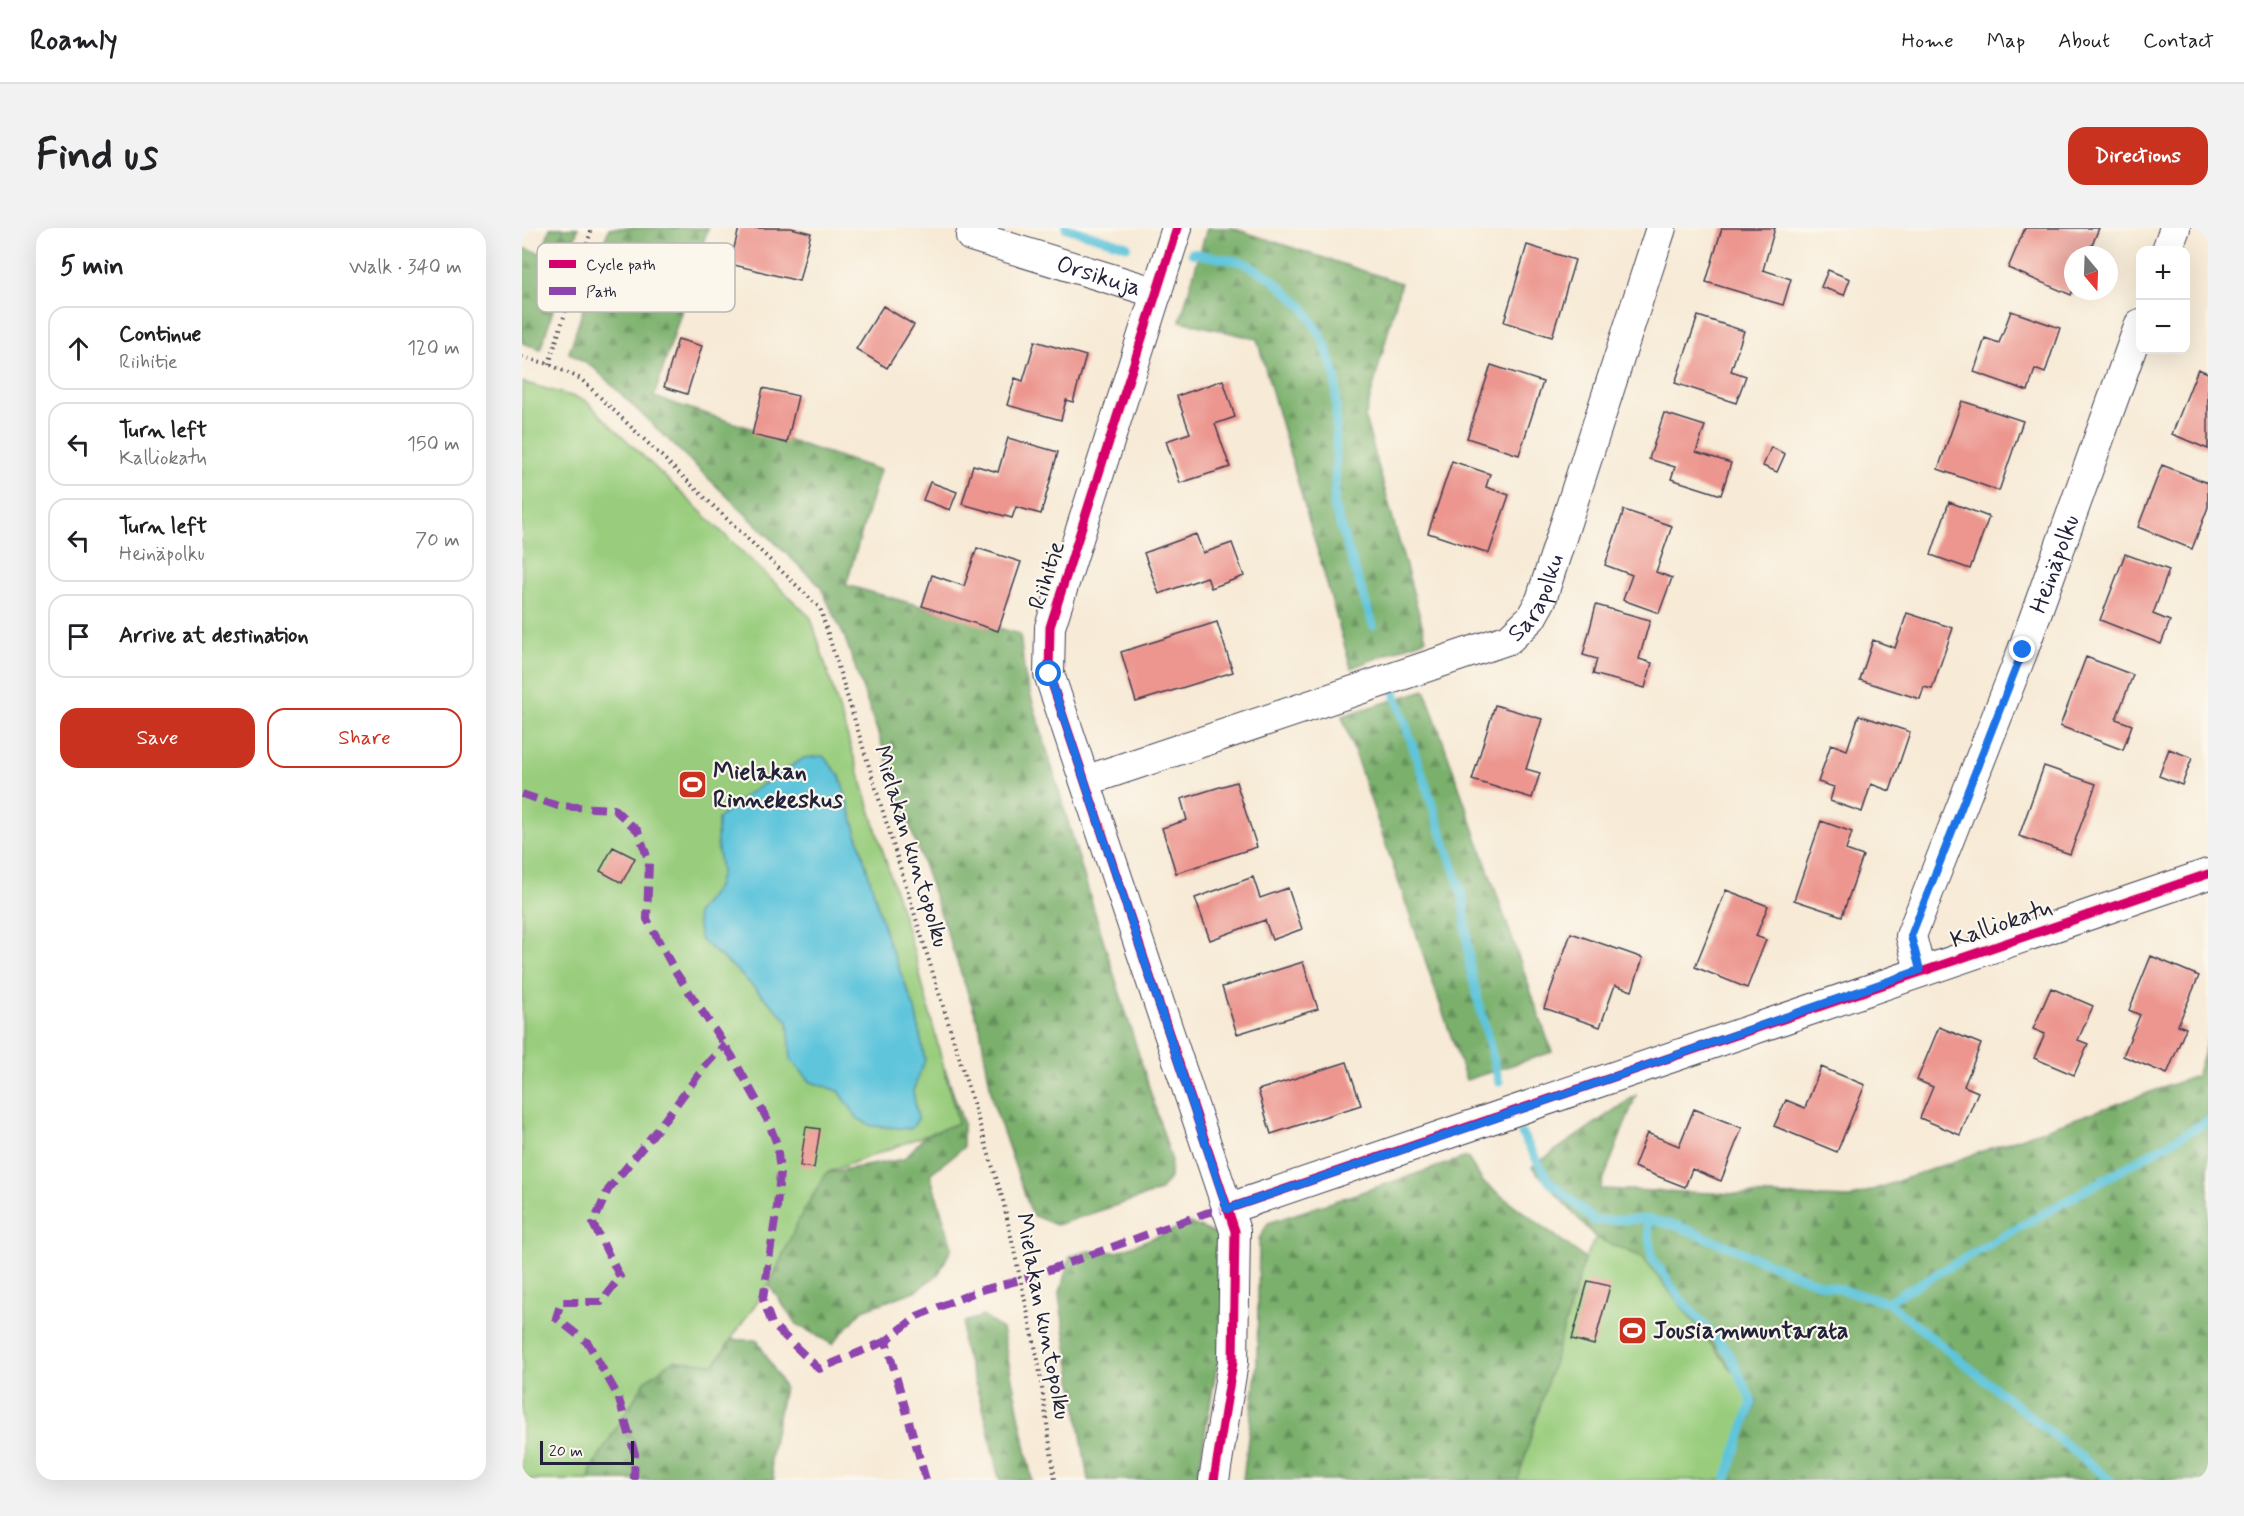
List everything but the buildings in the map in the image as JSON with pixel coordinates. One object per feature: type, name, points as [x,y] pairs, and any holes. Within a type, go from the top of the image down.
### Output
[{"type":"street","name":"Riihitie","points":[[1177,228],[1050,627],[1049,674],[1236,1232],[1233,1362],[1214,1480]]},
{"type":"street","name":"Sarapolku","points":[[1085,781],[1509,639],[1531,618],[1547,585],[1661,228]]},
{"type":"street","points":[[2168,246],[2175,228]]},
{"type":"street","name":"Orsikuja","points":[[971,236],[1157,293]]},
{"type":"street","name":"Heinäpolku","points":[[1920,970],[1911,936],[2023,650],[2136,335]]},
{"type":"street","name":"Kalliokatu","points":[[1227,1209],[1920,970],[2208,874]]},
{"type":"path","points":[[587,243],[592,228]]},
{"type":"path","points":[[549,364],[565,312]]},
{"type":"green space","points":[[550,228],[578,228],[573,243],[545,243]]},
{"type":"green space","points":[[609,228],[708,228],[703,243],[604,243]]},
{"type":"green space","points":[[1207,228],[1232,228],[1401,283],[1365,418],[1426,639],[1351,668],[1257,339],[1180,321]]},
{"type":"green space","points":[[522,248],[537,252],[537,312],[552,312],[541,349],[522,343]]},
{"type":"green space","points":[[582,312],[681,312],[654,397],[880,470],[846,585],[1020,634],[1025,676],[1171,1158],[1170,1178],[1160,1191],[1056,1225],[1032,1215],[993,1103],[980,1028],[845,638],[820,586],[594,368],[569,353]]},
{"type":"green space","name":"Mielakan Rinnekeskus","points":[[522,382],[585,400],[811,618],[914,952],[958,1123],[826,1173],[799,1219],[769,1285],[714,1364],[674,1360],[645,1381],[591,1469],[589,1480],[522,1480]]},
{"type":"green space","points":[[1425,690],[1552,1052],[1466,1080],[1342,716]]},
{"type":"green space","points":[[2208,1039],[2208,1480],[1728,1480],[1757,1401],[1642,1257],[1596,1238],[1532,1167],[1636,1095],[1600,1189],[1850,1198],[2196,1076]]},
{"type":"green space","points":[[945,1069],[963,1122],[963,1148],[930,1174],[952,1247],[938,1275],[915,1291],[863,1310],[832,1344],[796,1324],[769,1285],[799,1219],[826,1173],[904,1159],[924,1137],[924,1082]]},
{"type":"green space","points":[[1467,1157],[1483,1182],[1585,1258],[1518,1480],[1243,1480],[1257,1364],[1259,1239],[1268,1223]]},
{"type":"green space","points":[[1190,1223],[1225,1238],[1225,1319],[1197,1480],[1088,1480],[1059,1296],[1070,1256],[1088,1251],[1117,1252]]},
{"type":"green space","name":"Jousiammuntarata","points":[[1596,1238],[1642,1257],[1757,1402],[1728,1480],[1518,1480],[1585,1258]]},
{"type":"green space","points":[[983,1316],[1002,1329],[1032,1480],[1000,1480],[997,1471],[985,1415],[962,1342],[964,1322]]},
{"type":"green space","points":[[732,1340],[757,1340],[784,1387],[770,1459],[774,1480],[589,1480],[591,1469],[645,1381],[674,1360],[714,1364]]},
{"type":"water","points":[[823,756],[840,776],[887,938],[915,1009],[925,1060],[913,1091],[918,1119],[911,1129],[872,1126],[858,1119],[839,1091],[811,1082],[791,1060],[788,1021],[734,968],[700,939],[696,914],[717,887],[721,872],[717,842],[718,819],[746,795],[804,758]]},
{"type":"waterway","points":[[1066,228],[1127,246]]},
{"type":"waterway","points":[[1192,253],[1242,262],[1271,278],[1304,308],[1324,342],[1336,378],[1334,506],[1373,625]]},
{"type":"waterway","points":[[1395,693],[1463,897],[1470,968],[1499,1082]]},
{"type":"waterway","points":[[1522,1134],[1548,1180],[1595,1221],[1647,1219],[1678,1226],[1817,1283],[1887,1302],[2208,1121]]},
{"type":"waterway","points":[[1647,1219],[1652,1258],[1680,1298],[1729,1353],[1752,1402],[1726,1480]]},
{"type":"waterway","points":[[1887,1302],[2110,1480]]},
{"type":"marked path","points":[[522,794],[558,806],[614,809],[638,831],[649,862],[647,919],[675,971],[732,1056],[767,1119],[777,1144],[780,1172],[777,1207],[763,1299],[772,1324],[819,1369],[886,1341]]},
{"type":"marked path","points":[[634,1480],[635,1454],[618,1396],[588,1343],[556,1318],[561,1302],[601,1302],[620,1277],[593,1224],[608,1190],[705,1066],[725,1044]]},
{"type":"marked path","points":[[926,1480],[886,1341],[917,1316],[978,1291],[1021,1280],[1206,1213],[1227,1209]]},
{"type":"cycle path","points":[[1177,228],[1050,627],[1049,674],[1235,1231],[1233,1362],[1214,1480]]},
{"type":"cycle path","points":[[1227,1209],[2208,874]]},
{"type":"place","name":"Mielakan Rinnekeskus","points":[[692,785]]},
{"type":"place","name":"Jousiammuntarata","points":[[1632,1330]]},
{"type":"route","points":[[1049,674],[1227,1209],[1920,970],[1911,936],[2023,650]]}]
